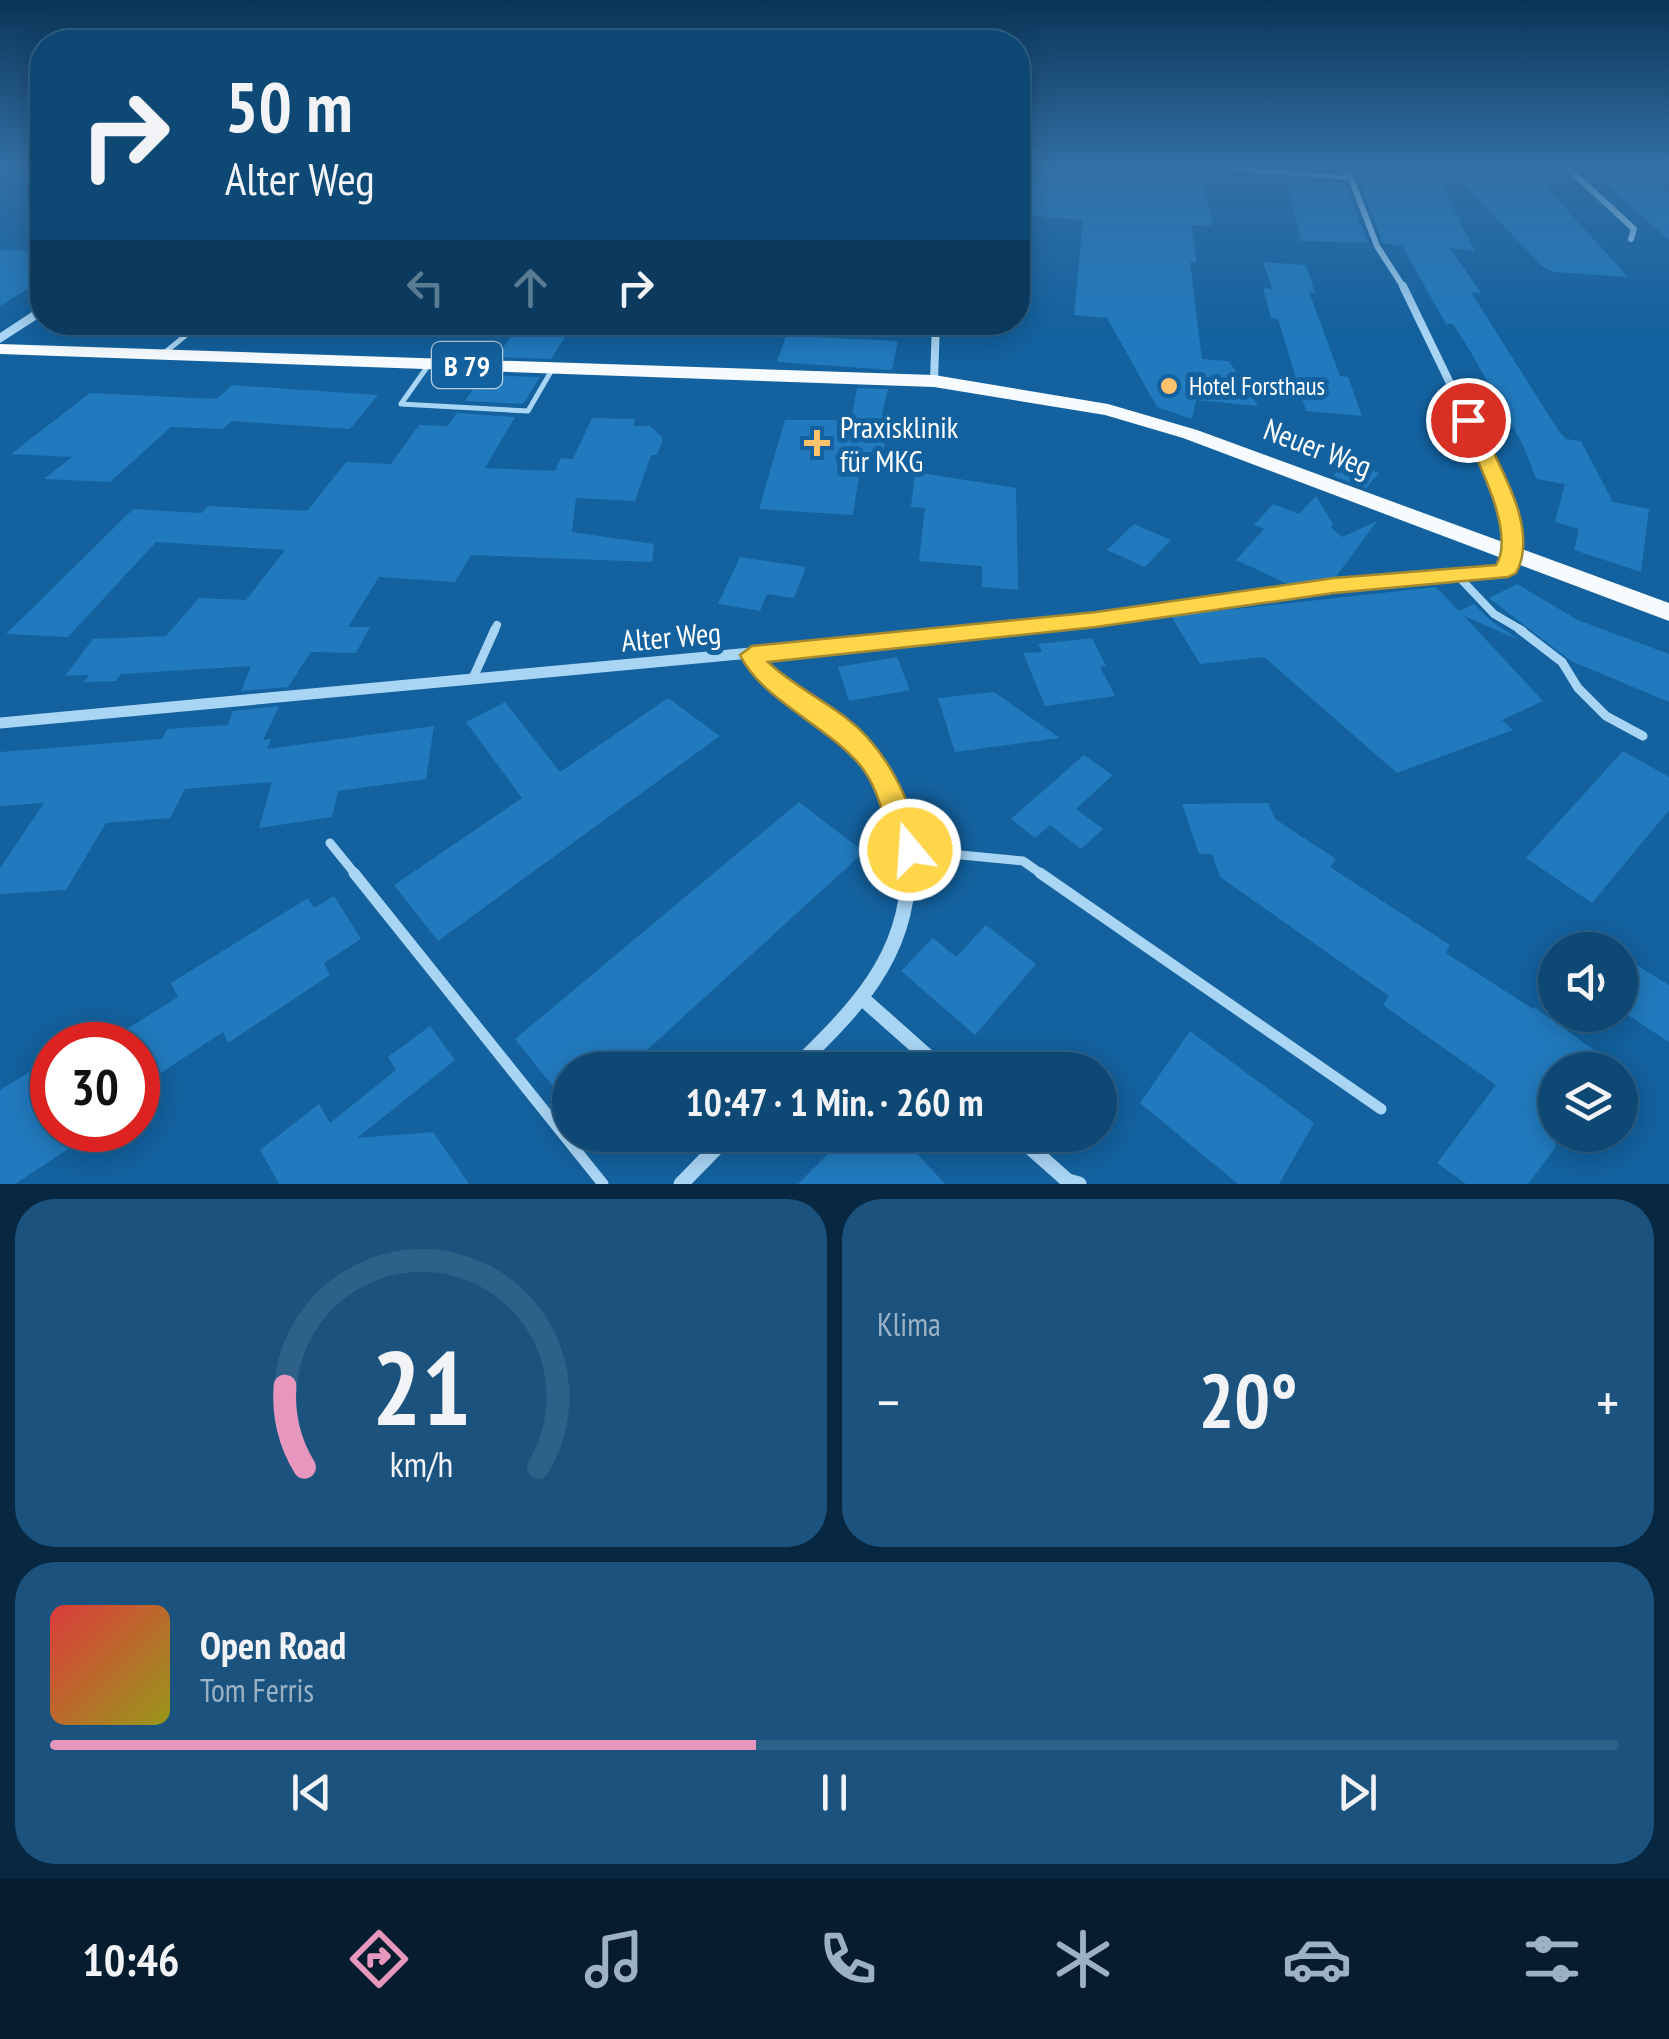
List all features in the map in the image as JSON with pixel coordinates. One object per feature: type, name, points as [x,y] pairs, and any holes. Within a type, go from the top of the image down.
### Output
[{"type":"main road","name":"Neuer Weg","points":[[0,349],[934,381],[1108,410],[1190,434],[1669,612]]},
{"type":"street","points":[[1369,223],[1380,252],[1392,275],[1402,283],[1502,489],[1513,535],[1512,555]]},
{"type":"street","points":[[1628,223],[1634,229],[1631,239]]},
{"type":"street","points":[[0,339],[30,318]]},
{"type":"street","points":[[934,381],[936,335]]},
{"type":"street","name":"Alter Weg","points":[[0,723],[1096,620],[1334,586],[1500,572],[1508,568],[1512,555]]},
{"type":"street","points":[[752,655],[760,670],[840,727],[873,762],[898,810],[910,850],[912,878],[888,960],[863,999],[811,1052]]},
{"type":"street","points":[[863,999],[923,1052]]},
{"type":"street","points":[[681,1184],[712,1152]]},
{"type":"street","points":[[1035,1152],[1068,1181],[1080,1184]]},
{"type":"lane","points":[[163,354],[186,335]]},
{"type":"lane","points":[[430,363],[400,404],[528,411],[553,368]]},
{"type":"lane","points":[[1456,575],[1494,614],[1531,636],[1562,662],[1578,688],[1606,716],[1643,736]]},
{"type":"lane","points":[[473,678],[497,626]]},
{"type":"lane","points":[[330,843],[604,1184]]},
{"type":"lane","points":[[910,850],[1023,861],[1380,1109]]},
{"type":"building","points":[[1083,223],[1212,223],[1192,225],[1196,263],[1190,262],[1202,359],[1229,361],[1258,406],[1196,400],[1192,419],[1157,407],[1107,318],[1074,315]]},
{"type":"building","points":[[1297,223],[1360,223],[1368,243],[1301,241]]},
{"type":"building","points":[[1375,223],[1461,223],[1475,251],[1450,248],[1481,293],[1471,292],[1558,430],[1566,439],[1581,441],[1613,502],[1649,509],[1641,572],[1574,550],[1579,529],[1555,522],[1565,484],[1536,479],[1523,445],[1453,324],[1446,324],[1402,246],[1383,243]]},
{"type":"building","points":[[1501,223],[1579,223],[1628,277],[1553,272],[1542,266]]},
{"type":"building","points":[[1650,223],[1669,223],[1669,240]]},
{"type":"building","points":[[0,250],[30,251],[30,287],[0,306]]},
{"type":"building","points":[[1263,262],[1306,265],[1315,293],[1309,292],[1340,376],[1348,377],[1362,416],[1306,411],[1278,319],[1271,318],[1263,288],[1272,289]]},
{"type":"building","points":[[512,335],[566,335],[551,359],[496,357]]},
{"type":"building","points":[[786,335],[898,341],[892,370],[777,362]]},
{"type":"building","points":[[483,375],[540,377],[523,404],[465,401]]},
{"type":"building","points":[[232,385],[378,395],[350,429],[232,421],[223,429],[171,427],[110,482],[44,479],[72,457],[11,454],[90,393],[217,399]]},
{"type":"building","points":[[857,388],[888,389],[882,415],[889,415],[883,456],[862,455],[853,515],[759,509],[785,420],[851,420]]},
{"type":"building","points":[[457,413],[515,417],[485,468],[555,471],[561,458],[573,459],[592,418],[635,419],[633,426],[650,426],[663,438],[657,455],[651,455],[635,501],[576,498],[572,532],[654,544],[652,562],[471,555],[455,582],[379,577],[348,627],[370,627],[356,653],[311,652],[288,687],[241,691],[251,666],[121,674],[116,681],[84,682],[89,675],[65,676],[93,639],[166,636],[199,598],[246,600],[285,550],[156,542],[68,637],[6,634],[133,509],[201,513],[208,506],[307,511],[346,462],[391,464],[419,425],[447,426]]},
{"type":"building","points":[[1346,461],[1379,473],[1366,488],[1333,476]]},
{"type":"building","points":[[915,472],[1016,488],[1018,590],[982,587],[982,566],[919,561],[925,508],[911,507]]},
{"type":"building","points":[[1316,496],[1333,524],[1331,527],[1342,537],[1377,521],[1335,578],[1288,584],[1236,560],[1264,529],[1254,525],[1273,504],[1299,514]]},
{"type":"building","points":[[1134,524],[1171,540],[1145,567],[1107,550]]},
{"type":"building","points":[[740,557],[806,567],[794,598],[767,594],[760,611],[718,604]]},
{"type":"building","points":[[1517,584],[1578,620],[1669,654],[1669,702],[1571,661],[1489,598]]},
{"type":"building","points":[[1436,587],[1459,611],[1474,604],[1519,640],[1464,616],[1543,701],[1502,720],[1513,730],[1397,773],[1264,657],[1200,664],[1171,616]]},
{"type":"building","points":[[1092,638],[1106,666],[1100,667],[1115,696],[1045,706],[1023,653],[1042,652],[1038,644]]},
{"type":"building","points":[[897,657],[910,690],[849,701],[838,667]]},
{"type":"building","points":[[994,692],[1060,738],[955,752],[938,698]]},
{"type":"building","points":[[668,698],[720,736],[438,941],[394,885],[522,798],[466,722],[505,702],[560,772]]},
{"type":"building","points":[[279,706],[263,740],[271,739],[267,749],[434,726],[426,779],[338,791],[332,817],[259,828],[272,782],[185,789],[170,818],[106,823],[66,890],[0,894],[0,868],[44,803],[0,806],[0,752],[162,739],[167,729],[228,725],[233,711]]},
{"type":"building","points":[[1623,751],[1669,777],[1669,810],[1592,903],[1526,858]]},
{"type":"building","points":[[1084,755],[1113,775],[1076,809],[1103,829],[1081,849],[1050,825],[1035,838],[1011,819]]},
{"type":"building","points":[[799,802],[864,852],[645,1052],[552,1052],[552,1085],[515,1039]]},
{"type":"building","points":[[1268,803],[1275,819],[1336,859],[1330,867],[1450,945],[1446,953],[1538,1010],[1538,1032],[1569,1032],[1597,1052],[1538,1052],[1538,1152],[1552,1152],[1528,1184],[1466,1184],[1437,1163],[1496,1085],[1383,1005],[1389,996],[1220,877],[1212,854],[1199,854],[1182,804]]},
{"type":"building","points":[[334,896],[361,939],[324,963],[330,975],[228,1043],[223,1032],[160,1074],[160,1022],[138,1022],[178,997],[171,983],[308,898],[314,908]]},
{"type":"building","points":[[986,925],[1036,964],[975,1035],[901,971],[933,938],[956,957]]},
{"type":"building","points":[[1638,966],[1669,985],[1669,1042],[1638,1022]]},
{"type":"building","points":[[430,1026],[455,1060],[357,1138],[433,1132],[469,1184],[279,1184],[260,1150],[319,1104],[330,1123],[396,1070],[388,1057]]},
{"type":"building","points":[[1190,1031],[1314,1123],[1279,1184],[1238,1184],[1140,1103]]},
{"type":"building","points":[[30,1072],[30,1152],[64,1152],[15,1184],[0,1184],[0,1090]]},
{"type":"building","points":[[830,1152],[916,1152],[945,1184],[798,1184]]},
{"type":"place","name":"Hotel Forsthaus","points":[[1169,386]]},
{"type":"place","name":"Praxisklinik für MKG","points":[[817,443]]},
{"type":"route","points":[[910,850],[898,810],[873,762],[840,727],[760,670],[752,655],[1096,620],[1334,586],[1500,572],[1508,568],[1512,555],[1509,513],[1502,489],[1468,420]]}]
